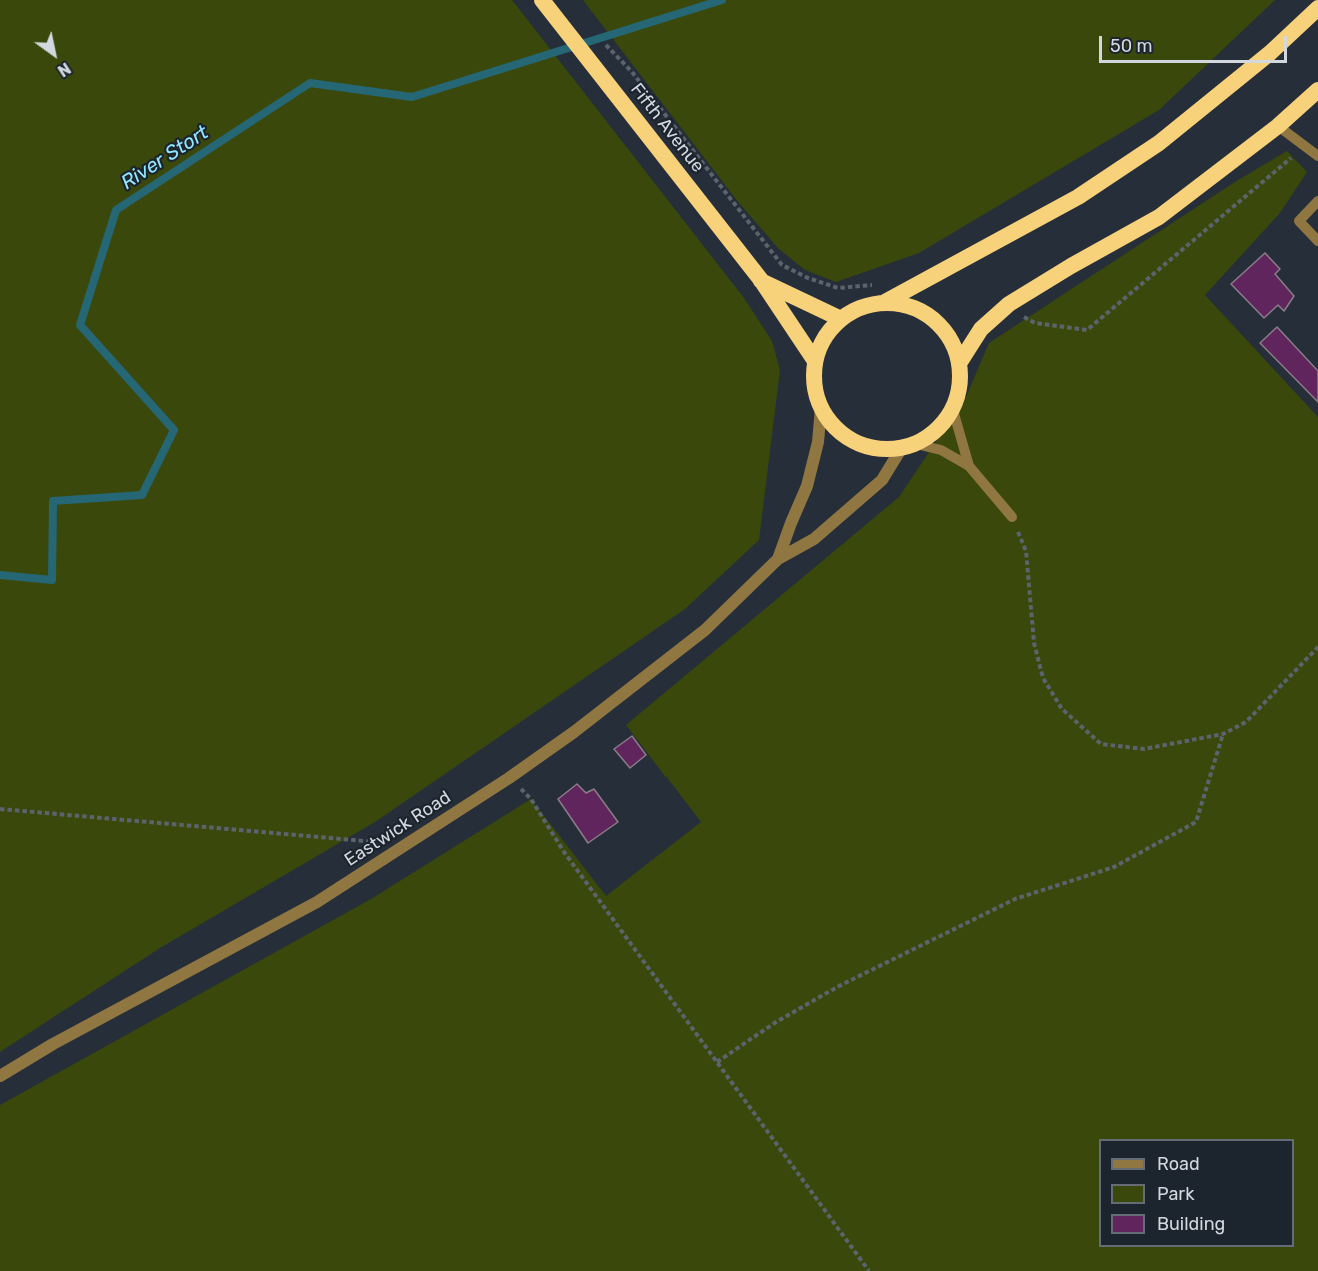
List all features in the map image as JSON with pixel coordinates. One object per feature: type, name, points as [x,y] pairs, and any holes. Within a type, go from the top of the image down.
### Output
[{"type":"highway","name":"Fifth Avenue","points":[[542,0],[761,280],[815,361]]},
{"type":"highway","points":[[883,303],[1078,197],[1150,149],[1270,53],[1318,8]]},
{"type":"highway","points":[[960,362],[981,329],[1009,304],[1159,217],[1278,126],[1318,90]]},
{"type":"highway","name":"Fifth Avenue","points":[[761,280],[841,319]]},
{"type":"highway","points":[[883,303],[904,304],[924,312],[940,325],[953,342],[960,362],[960,386],[953,410],[931,436],[909,446],[877,449],[854,442],[835,428],[821,408],[814,385],[815,361],[824,338],[841,319],[861,308],[883,303]]},
{"type":"street","name":"Eastwick Road","points":[[778,559],[807,486],[818,442],[821,408]]},
{"type":"street","name":"Eastwick Road","points":[[0,1076],[53,1044],[308,907],[408,845],[509,778],[574,732],[705,630],[778,559],[814,539],[882,480],[909,446]]},
{"type":"lane","points":[[1278,126],[1318,156]]},
{"type":"lane","points":[[1318,201],[1299,221],[1318,241]]},
{"type":"lane","points":[[953,410],[969,466]]},
{"type":"lane","points":[[909,446],[941,450],[969,466],[1012,517]]},
{"type":"path","points":[[602,41],[632,72],[782,265],[808,278],[838,288],[877,284]]},
{"type":"path","points":[[1021,315],[1035,323],[1087,330],[1305,146]]},
{"type":"path","points":[[1012,517],[1026,552],[1034,643],[1044,678],[1062,709],[1101,744],[1144,749],[1223,734],[1246,722],[1318,647]]},
{"type":"path","points":[[717,1062],[776,1022],[839,986],[1015,899],[1114,867],[1196,822],[1223,734]]},
{"type":"path","points":[[509,778],[531,799],[564,852],[869,1271]]},
{"type":"path","points":[[0,809],[408,845]]},
{"type":"green space","points":[[0,0],[512,0],[744,298],[772,341],[780,370],[759,540],[685,609],[375,822],[160,948],[0,1052]]},
{"type":"green space","points":[[583,0],[1275,0],[1159,110],[919,253],[836,282],[805,270],[779,249],[739,203]]},
{"type":"green space","points":[[1287,151],[1307,172],[1280,213],[1205,295],[1318,417],[1318,1271],[0,1271],[0,1105],[371,899],[531,799],[606,896],[701,822],[666,776],[662,779],[665,776],[626,725],[899,497],[966,397],[989,343],[1238,180]]},
{"type":"building","points":[[1265,253],[1280,269],[1275,274],[1294,296],[1284,311],[1278,305],[1264,318],[1231,284]]},
{"type":"building","points":[[1277,327],[1318,371],[1318,402],[1260,343]]},
{"type":"building","points":[[632,736],[646,755],[630,768],[614,749]]},
{"type":"building","points":[[577,784],[586,793],[594,789],[618,822],[588,843],[558,799]]},
{"type":"waterway","name":"River Stort","points":[[0,575],[52,580],[53,501],[142,495],[174,430],[80,325],[116,210],[310,83],[412,97],[722,0]]}]
